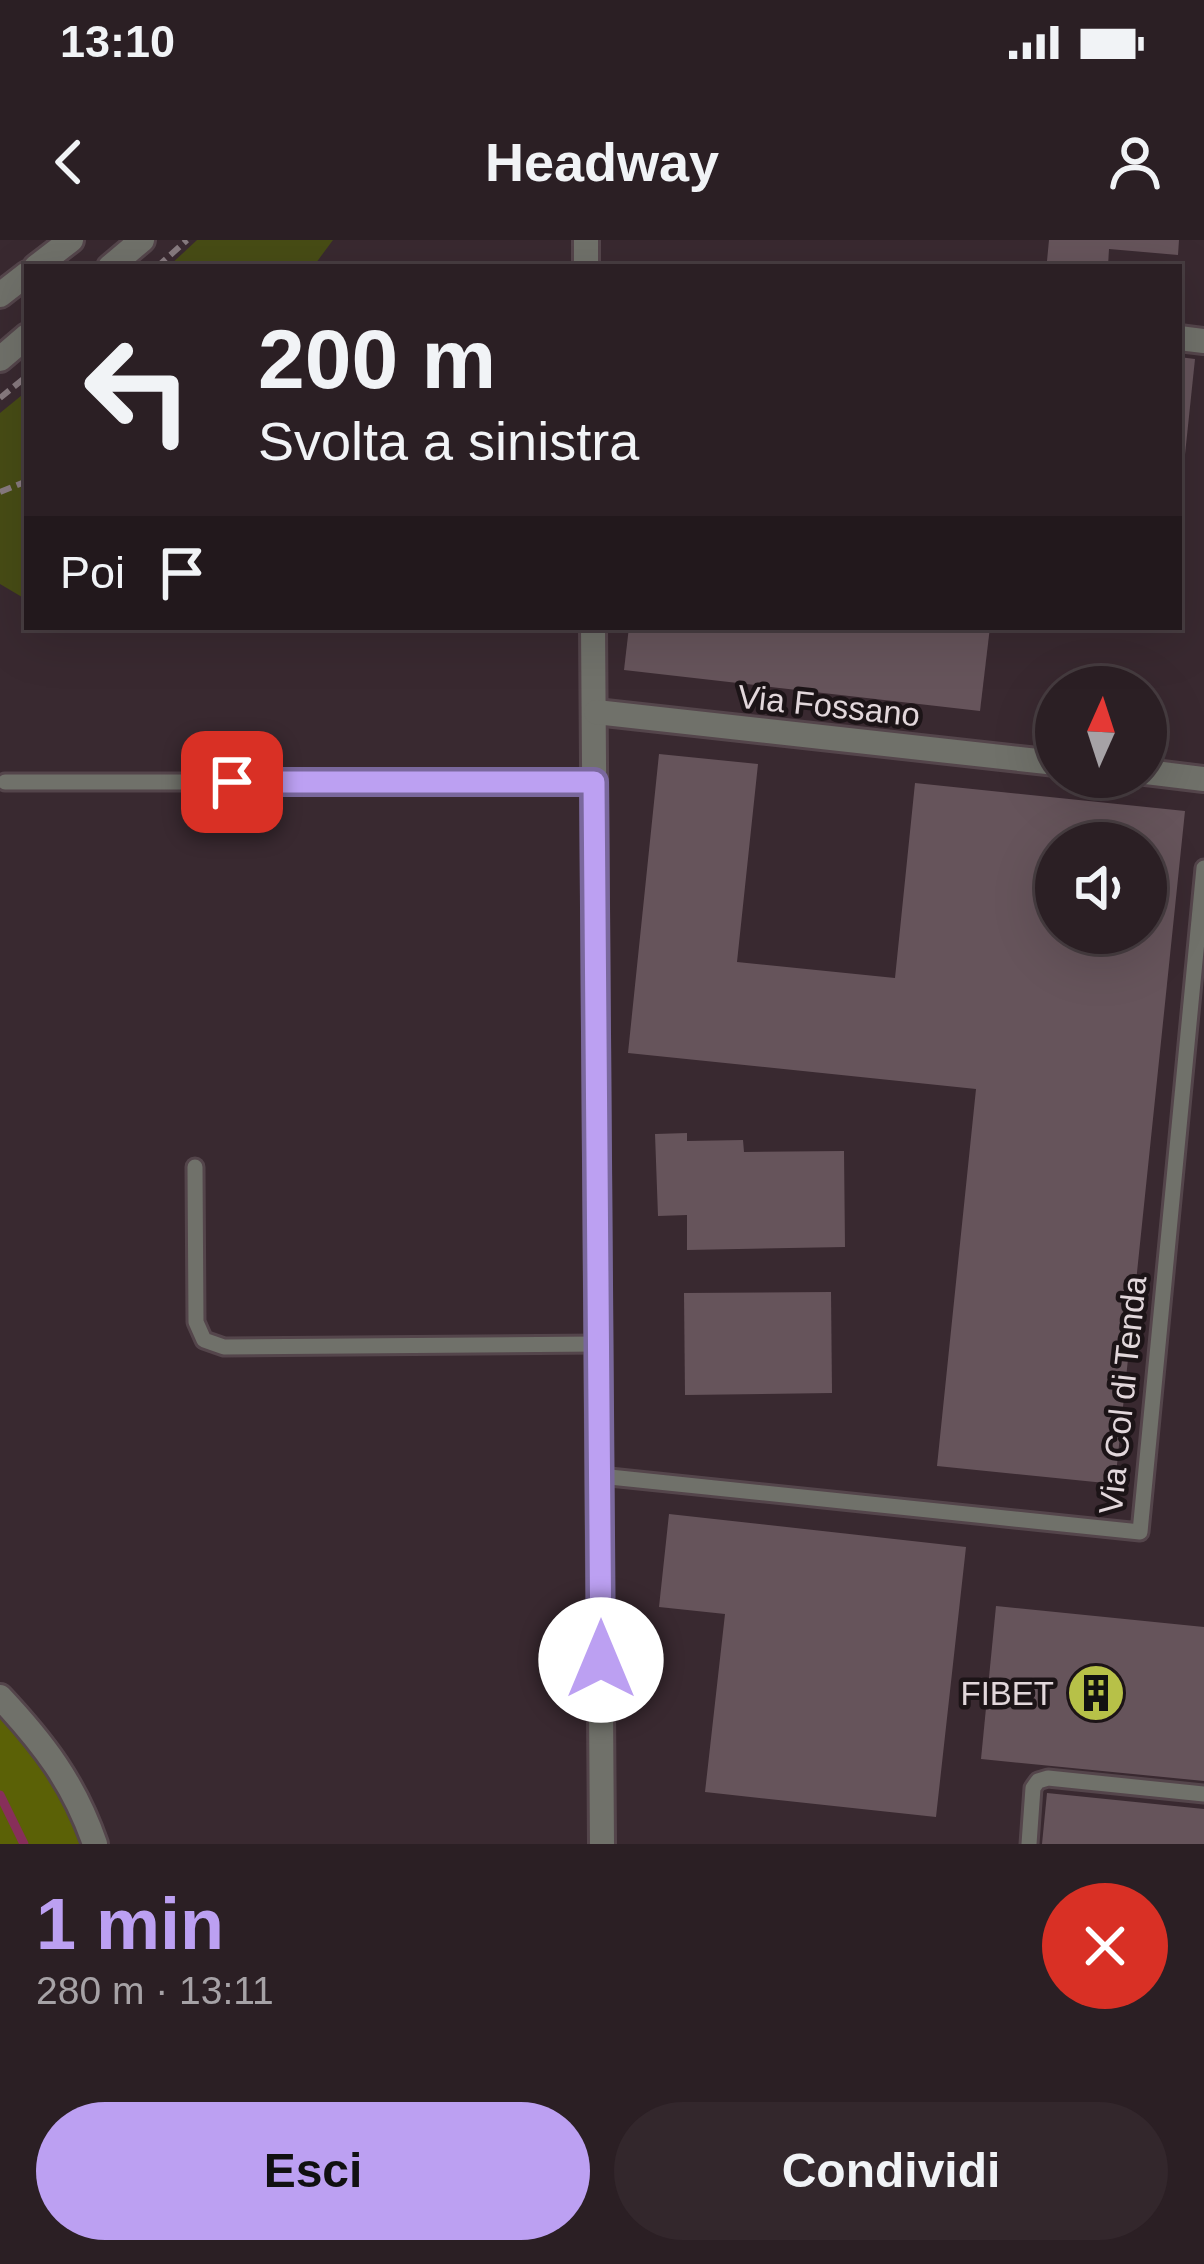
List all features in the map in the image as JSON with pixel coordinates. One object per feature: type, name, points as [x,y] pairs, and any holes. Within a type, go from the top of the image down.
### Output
[{"type":"street","points":[[41,264],[71,240]]},
{"type":"street","points":[[114,264],[142,240]]},
{"type":"street","points":[[0,296],[24,276]]},
{"type":"street","points":[[0,359],[24,339]]},
{"type":"street","points":[[593,630],[602,1844]]},
{"type":"street","name":"Via Fossano","points":[[596,712],[1035,761]]},
{"type":"street","points":[[1167,775],[1204,779]]},
{"type":"street","points":[[0,1697],[45,1744],[83,1811],[94,1844]]},
{"type":"lane","points":[[5,782],[594,782]]},
{"type":"lane","name":"Via Col di Tenda","points":[[599,1477],[1140,1532],[1204,868]]},
{"type":"lane","points":[[195,1167],[196,1322],[204,1340],[224,1347],[598,1344]]},
{"type":"lane","points":[[1029,1844],[1033,1788],[1038,1780],[1204,1794]]},
{"type":"path","points":[[161,264],[187,240]]},
{"type":"path","points":[[0,398],[24,378]]},
{"type":"green space","points":[[197,240],[333,240],[315,264],[171,264]]},
{"type":"green space","points":[[24,393],[24,598],[0,584],[0,413]]},
{"type":"shaded area","points":[[0,1717],[51,1774],[84,1844],[0,1844]]},
{"type":"building","points":[[1049,240],[1179,240],[1178,255],[1109,249],[1108,264],[1047,261]]},
{"type":"building","points":[[1182,357],[1195,359],[1182,483]]},
{"type":"building","points":[[629,630],[990,630],[980,711],[624,670]]},
{"type":"building","points":[[659,754],[758,764],[737,962],[895,978],[915,783],[1185,811],[1115,1484],[937,1466],[976,1089],[628,1053]]},
{"type":"building","points":[[687,1133],[687,1141],[743,1140],[744,1152],[844,1151],[845,1247],[687,1250],[687,1215],[658,1216],[655,1134]]},
{"type":"building","points":[[831,1292],[832,1393],[685,1395],[684,1293]]},
{"type":"building","points":[[669,1514],[966,1547],[936,1817],[705,1792],[725,1614],[659,1607]]},
{"type":"building","name":"FIBET","points":[[996,1606],[1204,1627],[1204,1781],[981,1759]]},
{"type":"building","points":[[1047,1793],[1204,1809],[1204,1844],[1042,1844]]},
{"type":"waterway","points":[[0,1795],[24,1844]]},
{"type":"place","name":"FIBET","points":[[1096,1693]]},
{"type":"route","points":[[232,782],[594,782],[601,1660]]}]
